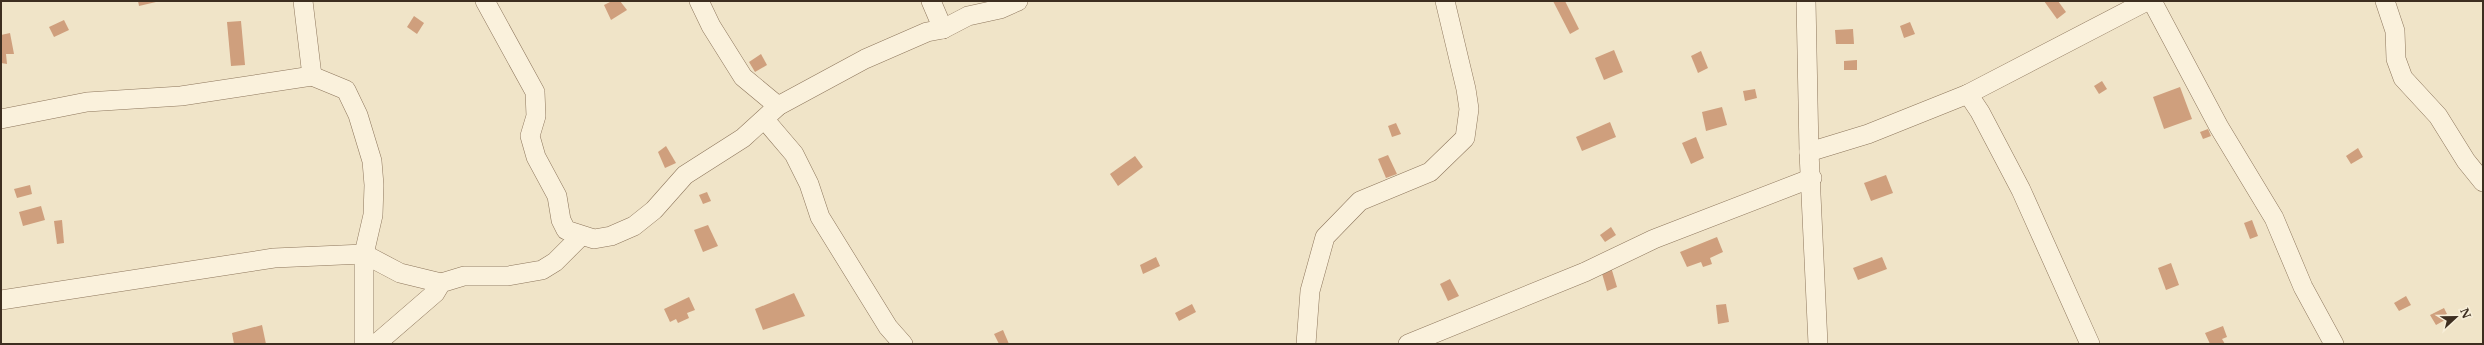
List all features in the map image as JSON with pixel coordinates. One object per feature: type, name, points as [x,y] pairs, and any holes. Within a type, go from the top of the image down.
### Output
[{"type":"street","points":[[303,1],[312,76]]},
{"type":"street","points":[[485,1],[535,92],[536,116],[530,136],[536,157],[557,196],[561,220],[566,230],[594,239],[611,236],[634,226],[654,210],[685,176],[743,138],[778,106],[865,59],[927,32],[943,29],[968,16],[1000,9],[1018,1]]},
{"type":"street","points":[[699,1],[711,26],[743,77],[778,106]]},
{"type":"street","points":[[931,1],[943,29]]},
{"type":"street","points":[[1306,344],[1310,291],[1325,237],[1360,200],[1430,172],[1465,138],[1469,109],[1466,89],[1445,1]]},
{"type":"street","points":[[1806,1],[1809,152],[1812,178],[1818,344]]},
{"type":"street","points":[[1809,152],[1868,134],[1968,94],[2147,1]]},
{"type":"street","points":[[2152,1],[2219,127],[2274,218],[2303,287],[2334,344]]},
{"type":"street","points":[[2385,1],[2395,30],[2396,58],[2403,78],[2438,116],[2466,161],[2483,182]]},
{"type":"street","points":[[1,119],[87,102],[181,96],[312,76],[346,90],[358,115],[370,153],[374,185],[373,215],[364,254],[364,344]]},
{"type":"street","points":[[1968,94],[1980,112],[2021,190],[2090,344]]},
{"type":"street","points":[[764,120],[794,154],[809,184],[820,217],[888,327],[903,344]]},
{"type":"street","points":[[1408,344],[1585,272],[1654,239],[1812,178]]},
{"type":"street","points":[[1,300],[246,261],[364,254],[400,273],[441,283],[464,276],[508,276],[542,270],[555,262],[581,236]]},
{"type":"street","points":[[376,344],[435,293],[441,283]]},
{"type":"building","points":[[138,1],[156,1],[156,2],[139,6]]},
{"type":"building","points":[[612,1],[620,1],[627,10],[611,20],[604,5]]},
{"type":"building","points":[[1553,1],[1565,1],[1579,29],[1570,34]]},
{"type":"building","points":[[2044,1],[2058,1],[2066,12],[2057,19]]},
{"type":"building","points":[[414,16],[424,23],[417,34],[407,27]]},
{"type":"building","points":[[64,20],[69,30],[54,37],[49,27]]},
{"type":"building","points":[[241,21],[245,65],[231,66],[227,22]]},
{"type":"building","points":[[1910,22],[1915,34],[1904,38],[1900,26]]},
{"type":"building","points":[[1853,29],[1854,44],[1836,44],[1835,30]]},
{"type":"building","points":[[10,33],[14,54],[6,54],[7,64],[1,63],[1,35]]},
{"type":"building","points":[[1614,50],[1623,72],[1604,80],[1595,58]]},
{"type":"building","points":[[1701,51],[1708,68],[1698,73],[1691,56]]},
{"type":"building","points":[[761,54],[767,65],[755,72],[749,62]]},
{"type":"building","points":[[1857,60],[1857,70],[1844,70],[1844,61]]},
{"type":"building","points":[[2102,81],[2107,89],[2099,94],[2094,86]]},
{"type":"building","points":[[2180,87],[2192,119],[2164,129],[2153,97]]},
{"type":"building","points":[[1755,89],[1757,98],[1745,101],[1743,91]]},
{"type":"building","points":[[1722,107],[1727,125],[1706,131],[1702,112]]},
{"type":"building","points":[[1610,122],[1616,137],[1582,151],[1576,137]]},
{"type":"building","points":[[1396,123],[1401,134],[1392,137],[1388,126]]},
{"type":"building","points":[[2208,129],[2211,136],[2203,139],[2200,132]]},
{"type":"building","points":[[1696,137],[1704,158],[1691,164],[1682,143]]},
{"type":"building","points":[[666,146],[676,163],[665,168],[658,152]]},
{"type":"building","points":[[2358,148],[2363,157],[2351,164],[2346,156]]},
{"type":"building","points":[[1388,155],[1397,174],[1386,178],[1378,159]]},
{"type":"building","points":[[1135,156],[1143,167],[1118,186],[1110,174]]},
{"type":"building","points":[[1886,175],[1893,193],[1871,201],[1864,183]]},
{"type":"building","points":[[30,185],[32,194],[17,198],[14,189]]},
{"type":"building","points":[[707,192],[711,201],[703,204],[699,195]]},
{"type":"building","points":[[41,206],[45,220],[23,226],[19,212]]},
{"type":"building","points":[[62,220],[64,243],[57,244],[54,221]]},
{"type":"building","points":[[2252,220],[2258,236],[2250,239],[2244,223]]},
{"type":"building","points":[[708,225],[718,246],[703,252],[694,230]]},
{"type":"building","points":[[1611,227],[1616,235],[1605,242],[1600,235]]},
{"type":"building","points":[[1717,237],[1723,252],[1710,258],[1712,264],[1703,267],[1701,262],[1687,267],[1680,252]]},
{"type":"building","points":[[1156,257],[1160,266],[1143,274],[1140,265]]},
{"type":"building","points":[[1882,257],[1887,269],[1858,280],[1853,268]]},
{"type":"building","points":[[2171,263],[2179,285],[2166,290],[2158,268]]},
{"type":"building","points":[[1611,267],[1617,287],[1607,291],[1601,270]]},
{"type":"building","points":[[1450,279],[1459,296],[1448,301],[1440,284]]},
{"type":"building","points":[[794,293],[805,316],[763,330],[755,309]]},
{"type":"building","points":[[2406,296],[2411,305],[2399,311],[2394,303]]},
{"type":"building","points":[[689,297],[695,310],[687,313],[689,318],[678,323],[676,319],[670,322],[664,309]]},
{"type":"building","points":[[1192,304],[1196,312],[1179,321],[1175,313]]},
{"type":"building","points":[[1726,304],[1729,322],[1718,324],[1716,305]]},
{"type":"building","points":[[2444,308],[2447,314],[2443,316],[2445,320],[2436,325],[2430,315]]},
{"type":"building","points":[[262,325],[266,344],[234,344],[232,333]]},
{"type":"building","points":[[2223,326],[2227,337],[2222,339],[2225,344],[2210,344],[2205,333]]},
{"type":"building","points":[[1003,330],[1009,344],[999,344],[994,334]]}]
